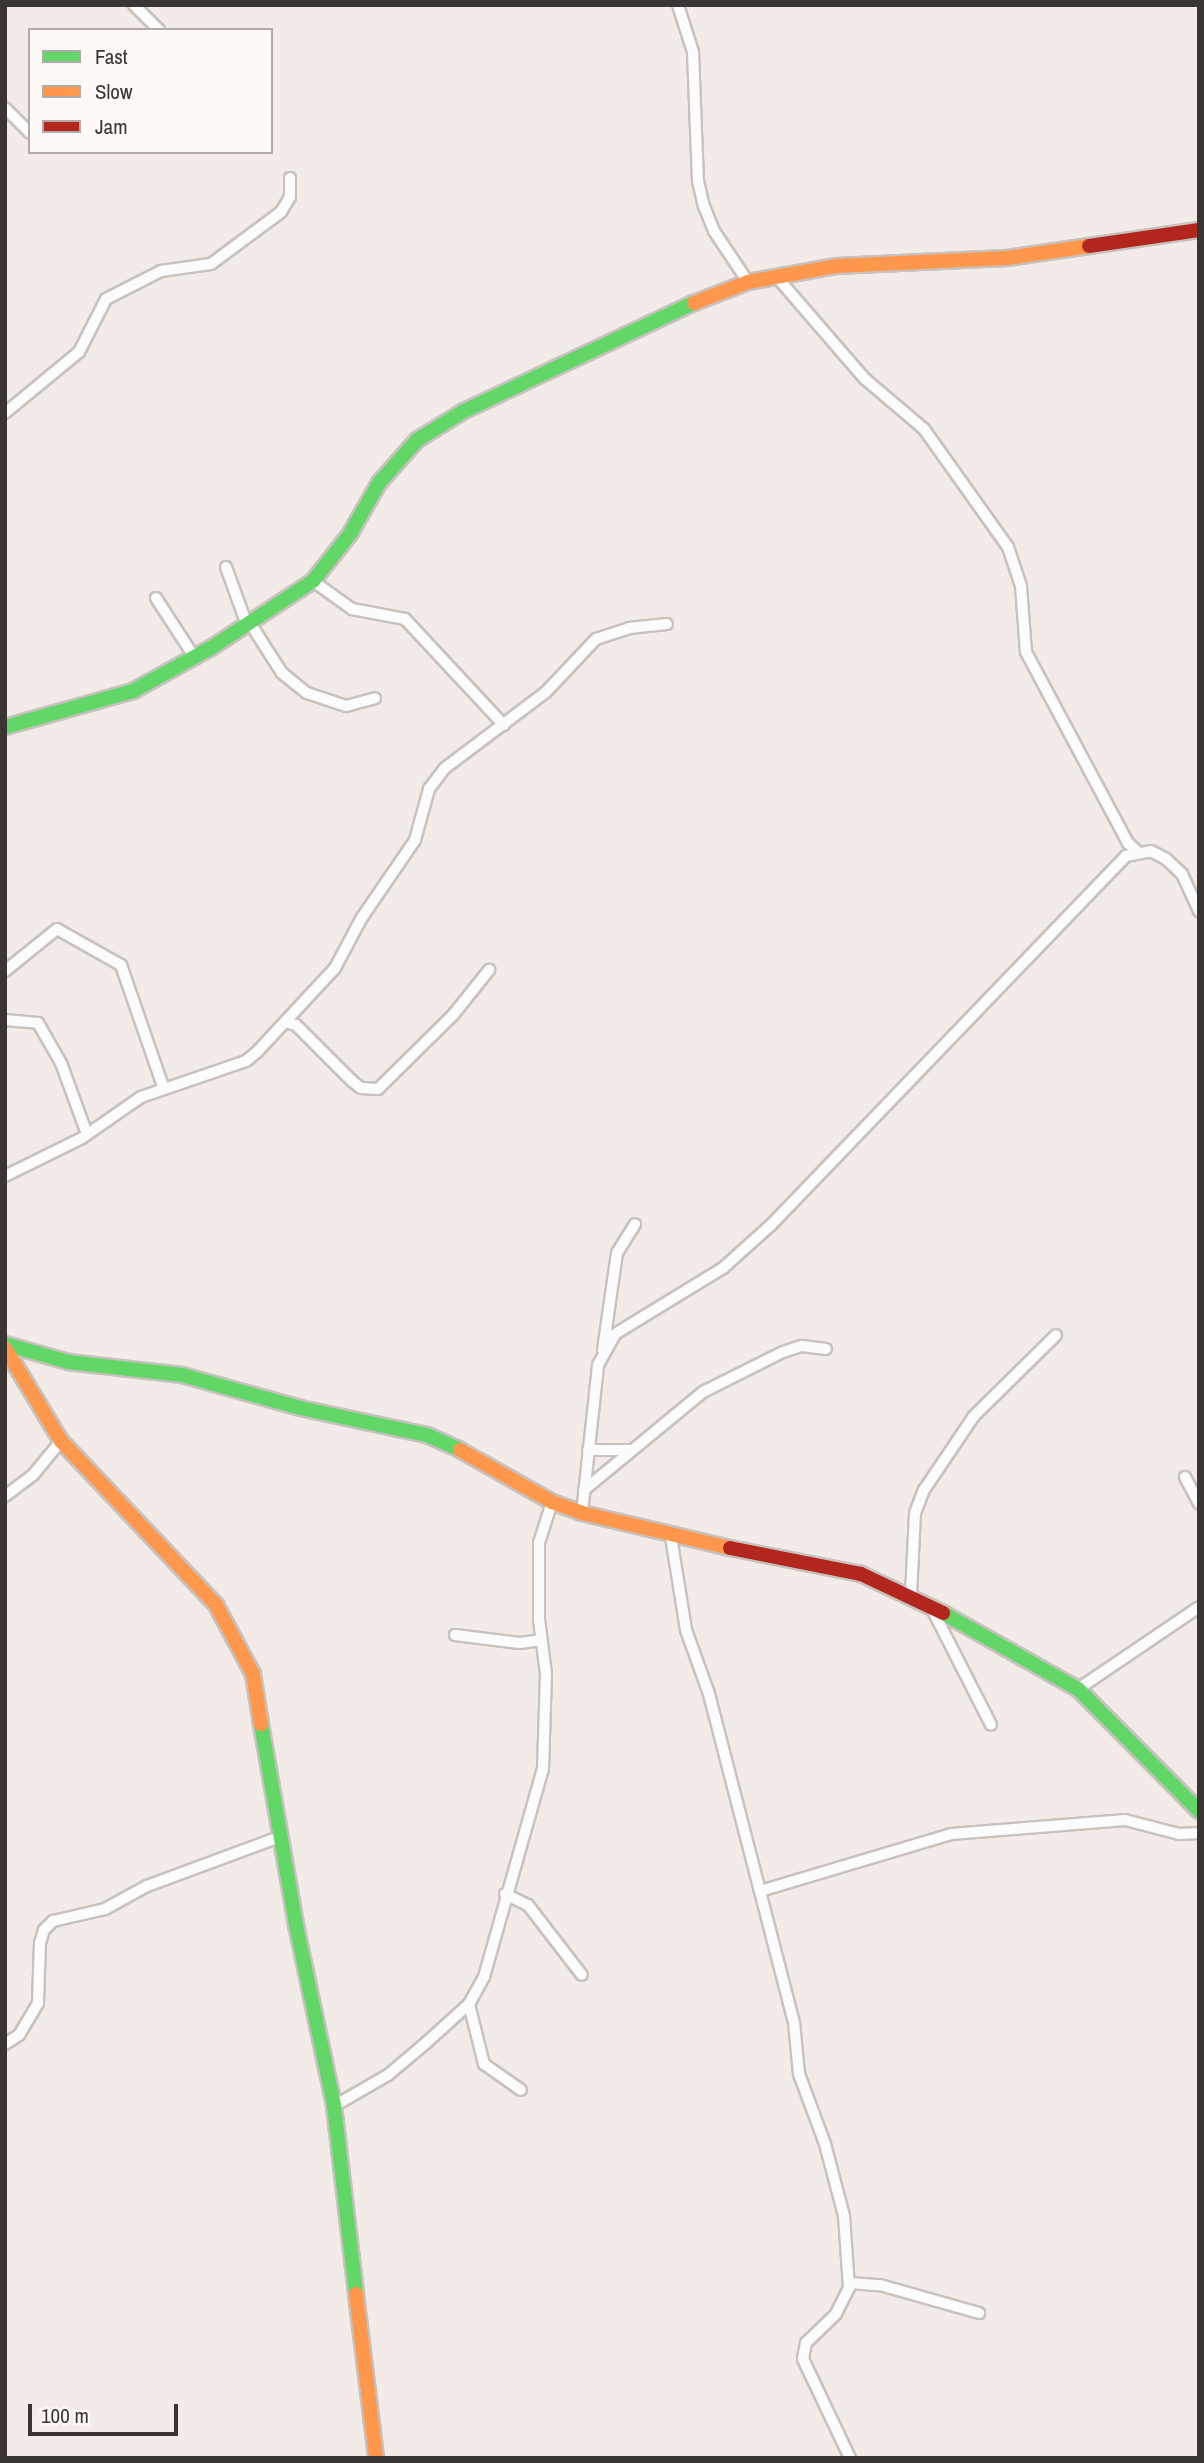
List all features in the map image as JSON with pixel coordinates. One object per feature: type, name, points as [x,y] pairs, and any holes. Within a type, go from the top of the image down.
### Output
[{"type":"street","points":[[134,5],[157,28]]},
{"type":"street","points":[[678,5],[694,52],[698,180],[704,206],[714,231],[748,282]]},
{"type":"street","points":[[5,108],[28,131]]},
{"type":"street","points":[[5,413],[79,352],[106,299],[161,271],[211,264],[281,212],[290,197],[290,178]]},
{"type":"street","points":[[5,727],[133,691],[195,658],[313,581],[350,534],[379,482],[417,440],[464,411],[748,282],[836,266],[1007,258],[1199,230]]},
{"type":"street","points":[[776,275],[865,379],[924,429],[1008,547],[1021,586],[1026,652],[1128,843],[1137,851]]},
{"type":"street","points":[[226,567],[248,624],[282,673],[307,693],[346,706],[375,698]]},
{"type":"street","points":[[313,581],[352,609],[405,619],[504,724]]},
{"type":"street","points":[[156,597],[195,658]]},
{"type":"street","points":[[5,1176],[87,1134],[141,1097],[246,1061],[323,984],[415,839],[435,779],[574,667],[596,639],[629,628],[667,625]]},
{"type":"street","points":[[603,1350],[628,1324],[723,1268],[771,1225],[1111,871],[1137,851],[1151,851],[1166,859],[1182,874],[1199,911]]},
{"type":"street","points":[[5,971],[57,929],[121,965],[164,1089]]},
{"type":"street","points":[[285,1022],[296,1025],[352,1082],[361,1088],[378,1089],[453,1015],[489,970]]},
{"type":"street","points":[[5,1020],[38,1023],[61,1063],[87,1134]]},
{"type":"street","points":[[582,1513],[588,1450],[617,1253],[635,1224]]},
{"type":"street","points":[[911,1595],[915,1513],[924,1489],[974,1416],[1056,1335]]},
{"type":"street","points":[[5,1346],[61,1441],[216,1605],[238,1641],[253,1674],[334,2106],[376,2458]]},
{"type":"street","points":[[5,1346],[68,1362],[182,1375],[300,1408],[427,1435],[486,1461],[552,1503],[582,1513],[671,1537],[861,1574],[930,1605],[1078,1689],[1199,1811]]},
{"type":"street","points":[[584,1490],[703,1392],[734,1374],[802,1346],[826,1349]]},
{"type":"street","points":[[5,1496],[33,1475],[61,1441]]},
{"type":"street","points":[[588,1450],[631,1450]]},
{"type":"street","points":[[1185,1477],[1199,1503]]},
{"type":"street","points":[[334,2106],[388,2075],[469,2004],[484,1977],[505,1894],[543,1769],[546,1674],[541,1640],[539,1543],[552,1503]]},
{"type":"street","points":[[671,1537],[686,1630],[709,1694],[799,2040],[799,2074],[825,2144],[844,2216],[849,2283],[836,2314],[806,2343],[803,2359],[850,2458]]},
{"type":"street","points":[[930,1605],[991,1725]]},
{"type":"street","points":[[1078,1689],[1199,1607]]},
{"type":"street","points":[[455,1635],[520,1643],[541,1640]]},
{"type":"street","points":[[761,1891],[951,1834],[1125,1820],[1179,1834],[1199,1833]]},
{"type":"street","points":[[5,2045],[19,2035],[38,2003],[40,1943],[44,1930],[54,1921],[105,1909],[147,1886],[282,1836]]},
{"type":"street","points":[[505,1894],[527,1905],[582,1975]]},
{"type":"street","points":[[469,2004],[484,2064],[521,2090]]},
{"type":"street","points":[[849,2283],[880,2285],[963,2305],[979,2313]]},
{"type":"traffic: fast","points":[[5,727],[133,691],[211,648],[313,581],[350,534],[379,483],[417,440],[464,411],[694,303]]},
{"type":"traffic: fast","points":[[5,1344],[68,1362],[182,1375],[300,1408],[427,1435],[460,1450]]},
{"type":"traffic: fast","points":[[943,1613],[1078,1689],[1199,1811]]},
{"type":"traffic: fast","points":[[261,1724],[296,1925],[334,2106],[356,2294]]},
{"type":"traffic: slow","points":[[694,303],[748,282],[836,266],[1007,258],[1089,246]]},
{"type":"traffic: slow","points":[[5,1348],[61,1441],[216,1605],[253,1674],[261,1724]]},
{"type":"traffic: slow","points":[[460,1450],[552,1502],[582,1513],[730,1548]]},
{"type":"traffic: slow","points":[[356,2294],[376,2458]]},
{"type":"traffic: jam","points":[[1089,246],[1199,230]]},
{"type":"traffic: jam","points":[[730,1548],[861,1574],[943,1613]]}]
